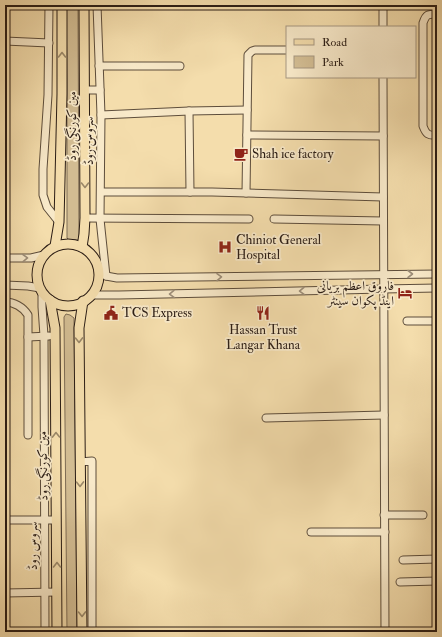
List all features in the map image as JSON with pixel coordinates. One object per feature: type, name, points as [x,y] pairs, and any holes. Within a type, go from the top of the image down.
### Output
[{"type":"main road","name":"مین کورنگی روڈ","points":[[55,246],[59,222],[62,94],[62,5]]},
{"type":"main road","name":"مین کورنگی روڈ","points":[[82,247],[85,218],[84,5]]},
{"type":"main road","points":[[73,244],[82,247],[94,258],[102,273],[92,294],[83,302],[67,306],[58,304],[50,300],[41,290],[37,280],[37,271],[44,255],[55,246],[73,244]]},
{"type":"main road","name":"مین کورنگی روڈ","points":[[50,300],[55,328],[57,632]]},
{"type":"main road","points":[[82,632],[79,328],[83,302]]},
{"type":"street","points":[[49,5],[48,95],[43,169],[44,195],[47,207],[59,222]]},
{"type":"street","name":"سروس روڈ","points":[[97,5],[101,115],[100,219],[102,273]]},
{"type":"street","points":[[383,5],[383,26]]},
{"type":"street","points":[[437,14],[429,14],[423,23],[423,126],[426,133],[431,136],[437,135]]},
{"type":"street","points":[[5,41],[49,43]]},
{"type":"street","points":[[246,193],[248,55],[255,50],[286,50]]},
{"type":"street","points":[[100,66],[180,66]]},
{"type":"street","points":[[383,78],[385,632]]},
{"type":"street","points":[[85,90],[100,90]]},
{"type":"street","points":[[48,95],[62,94]]},
{"type":"street","points":[[101,115],[247,110]]},
{"type":"street","points":[[189,111],[190,192]]},
{"type":"street","points":[[247,135],[383,136]]},
{"type":"street","points":[[101,192],[190,192],[383,197]]},
{"type":"street","points":[[85,218],[249,219]]},
{"type":"street","points":[[274,219],[383,221]]},
{"type":"street","points":[[5,258],[31,258],[44,255]]},
{"type":"street","points":[[102,273],[117,278],[437,274]]},
{"type":"street","points":[[5,285],[28,286],[41,290]]},
{"type":"street","points":[[92,294],[119,295],[437,288]]},
{"type":"street","name":"سروس روڈ","points":[[41,290],[44,336],[45,632]]},
{"type":"street","points":[[5,302],[14,303],[28,315],[28,435]]},
{"type":"street","points":[[407,321],[437,321]]},
{"type":"street","points":[[28,337],[55,337]]},
{"type":"street","points":[[266,418],[384,415]]},
{"type":"street","points":[[45,461],[56,461]]},
{"type":"street","points":[[80,462],[92,461],[92,632]]},
{"type":"street","points":[[384,516],[423,515]]},
{"type":"street","points":[[5,520],[56,520]]},
{"type":"street","points":[[311,532],[385,532]]},
{"type":"street","points":[[403,560],[437,559]]},
{"type":"street","points":[[400,582],[437,581]]},
{"type":"street","points":[[5,593],[57,592]]},
{"type":"green space","points":[[66,5],[78,5],[78,240],[69,240],[67,238]]},
{"type":"green space","points":[[66,314],[74,318],[77,632],[67,632],[64,317]]},
{"type":"place","name":"Shah ice factory","points":[[241,154]]},
{"type":"place","name":"Chiniot General Hospital","points":[[225,247]]},
{"type":"place","name":"فاروق اعظم بریانی اینڈ پکوان سینٹر","points":[[405,293]]},
{"type":"place","name":"TCS Express","points":[[111,313]]},
{"type":"place","name":"Hassan Trust Langar Khana","points":[[263,313]]}]
